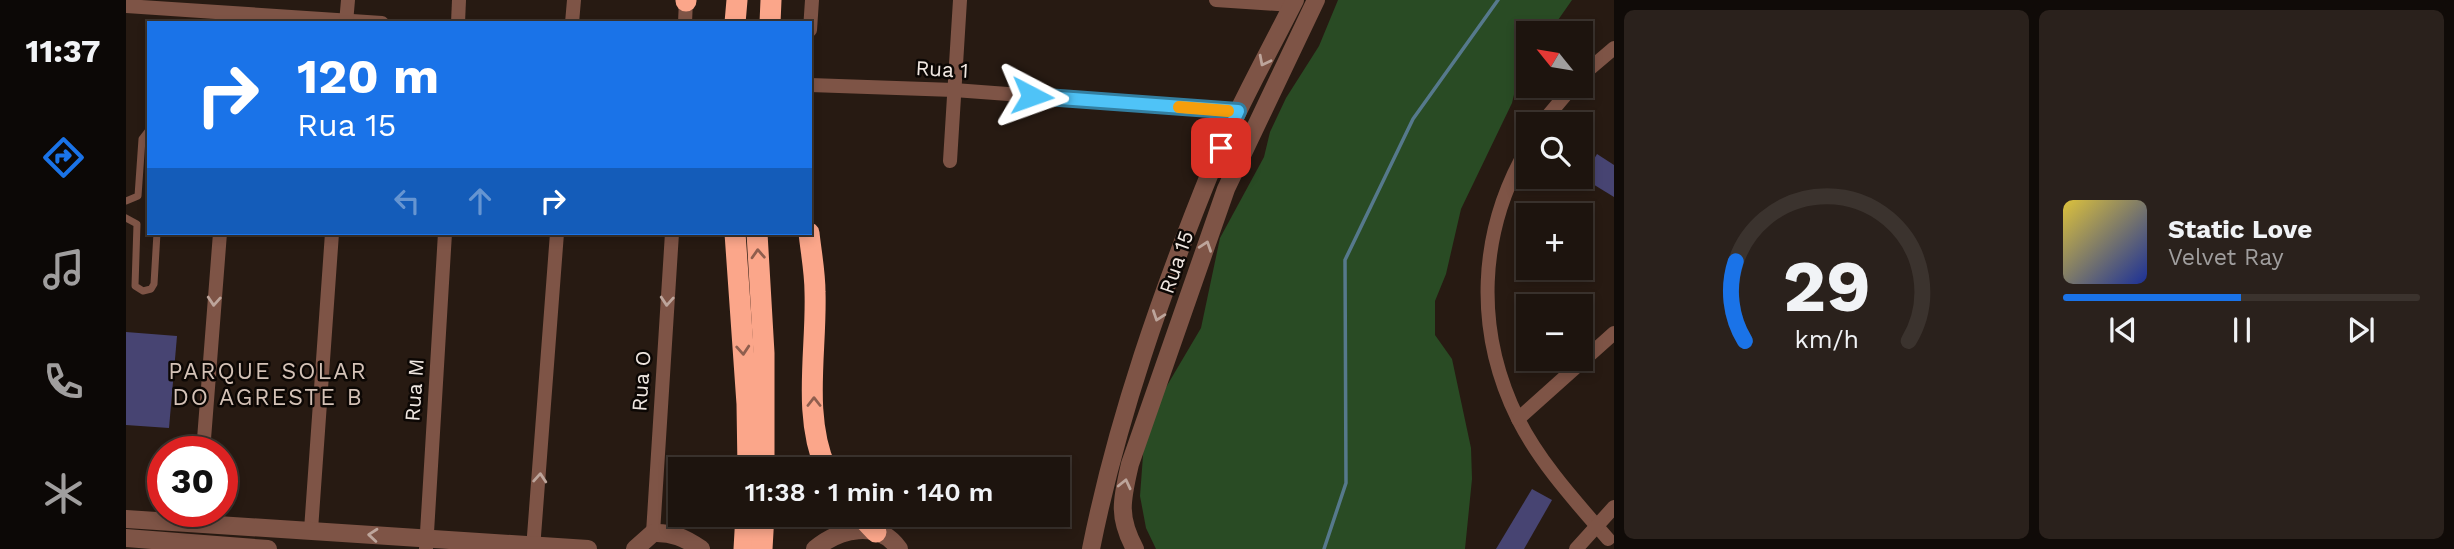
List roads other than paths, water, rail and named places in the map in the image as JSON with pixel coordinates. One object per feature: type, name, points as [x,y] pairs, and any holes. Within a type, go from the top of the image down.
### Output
[{"type":"highway","points":[[736,21],[737,0]]},
{"type":"highway","points":[[770,21],[771,0]]},
{"type":"highway","points":[[736,235],[748,457]]},
{"type":"highway","points":[[757,235],[764,352],[764,457]]},
{"type":"highway","points":[[809,235],[815,292],[814,422],[820,457]]},
{"type":"highway","points":[[748,527],[751,548]]},
{"type":"highway","points":[[751,548],[759,527]]},
{"type":"highway","points":[[871,527],[876,532]]},
{"type":"street","points":[[346,21],[348,0]]},
{"type":"street","points":[[458,21],[459,0]]},
{"type":"street","points":[[572,21],[574,0]]},
{"type":"street","points":[[685,21],[686,0]]},
{"type":"street","points":[[811,21],[812,0]]},
{"type":"street","points":[[950,161],[960,0]]},
{"type":"street","points":[[1216,0],[1293,3]]},
{"type":"street","name":"Rua 15","points":[[1135,549],[1125,530],[1121,503],[1130,464],[1226,189],[1317,0]]},
{"type":"street","name":"Rua 15","points":[[1091,549],[1105,481],[1157,316],[1213,167],[1293,3]]},
{"type":"street","points":[[126,6],[335,21]]},
{"type":"street","points":[[1593,66],[1614,48]]},
{"type":"street","name":"Rua 1","points":[[812,85],[954,90],[1238,111]]},
{"type":"street","points":[[1551,112],[1563,98]]},
{"type":"street","points":[[1516,167],[1507,182],[1496,219],[1489,261],[1487,304],[1496,367],[1518,419],[1569,493],[1607,540]]},
{"type":"street","points":[[204,436],[219,235]]},
{"type":"street","points":[[311,530],[331,235]]},
{"type":"street","name":"Rua M","points":[[426,544],[445,235]]},
{"type":"street","points":[[534,547],[558,235]]},
{"type":"street","name":"Rua O","points":[[653,533],[672,235]]},
{"type":"street","points":[[1518,419],[1614,333]]},
{"type":"street","points":[[1576,549],[1614,507]]},
{"type":"street","points":[[126,519],[147,518]]},
{"type":"street","points":[[238,522],[426,544],[588,549]]},
{"type":"street","points":[[196,546],[197,527]]},
{"type":"street","points":[[815,549],[827,539],[851,529],[876,532],[894,542],[899,549]]},
{"type":"street","points":[[635,549],[653,533],[667,532],[685,538],[701,549]]},
{"type":"street","points":[[126,538],[196,546],[268,549]]},
{"type":"lane","points":[[126,201],[138,196],[142,139],[147,133]]},
{"type":"lane","points":[[126,218],[137,224],[135,286],[143,291],[151,289],[154,284],[157,235]]},
{"type":"waterway","points":[[1324,549],[1346,483],[1345,260],[1413,119],[1498,0]]},
{"type":"district","name":"PARQUE SOLAR DO AGRESTE B","points":[[268,384]]}]
